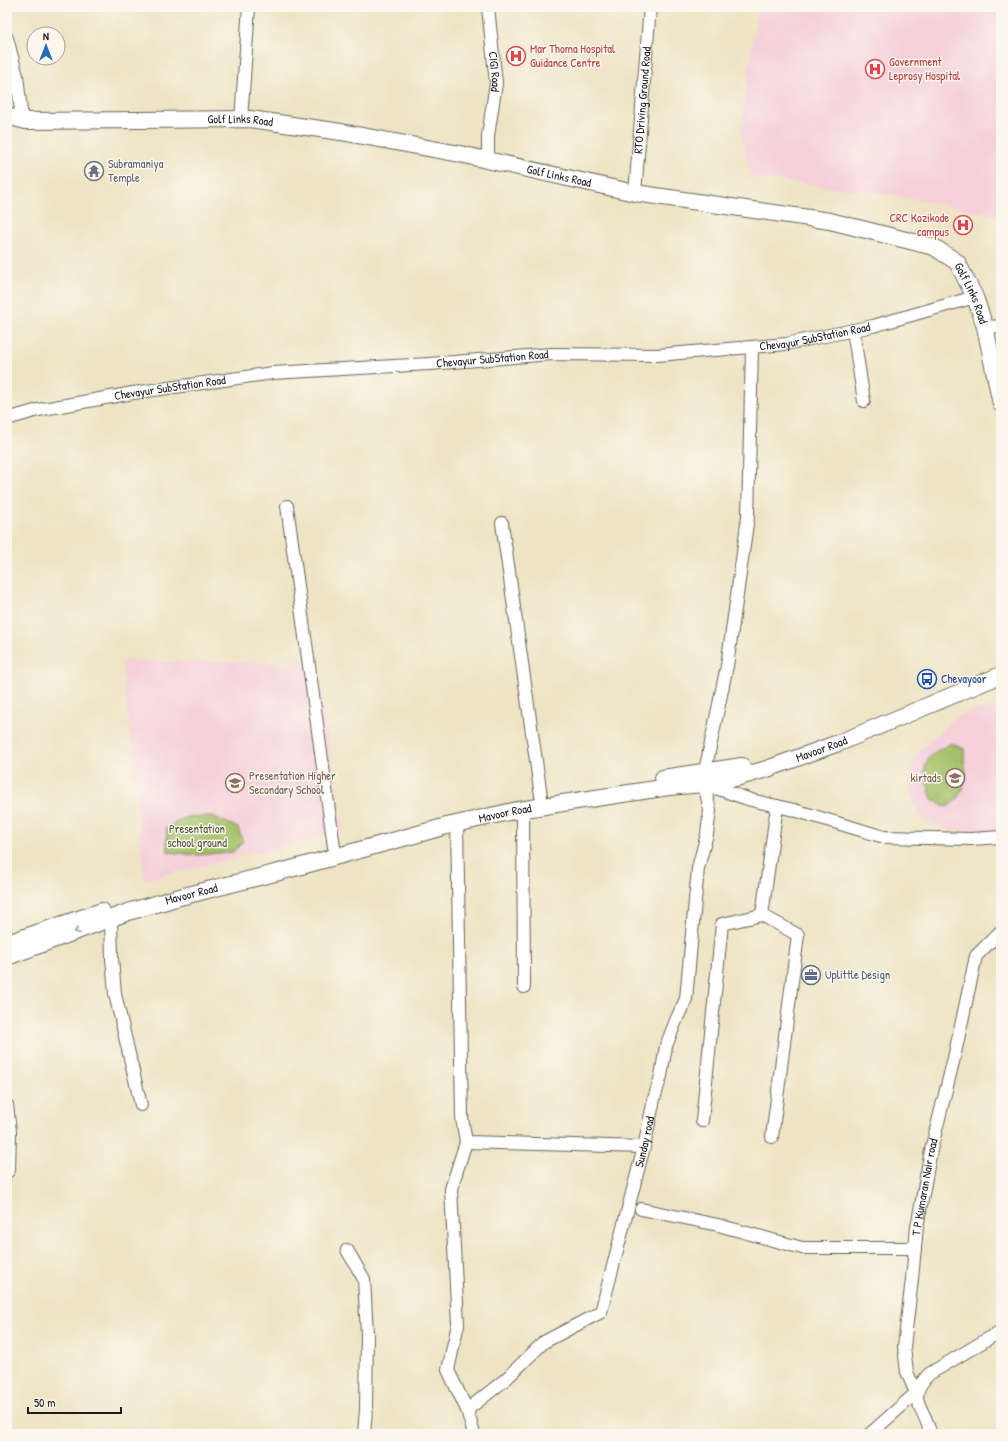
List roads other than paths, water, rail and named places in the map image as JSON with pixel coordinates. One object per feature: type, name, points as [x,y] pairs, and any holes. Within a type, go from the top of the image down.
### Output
[{"type":"main road","name":"Golf Links Road","points":[[14,118],[26,122],[250,119],[341,132],[488,161],[635,193],[830,220],[934,247],[957,262],[975,297],[985,327],[1001,404]]},
{"type":"main road","name":"Mavoor Road","points":[[7,957],[111,919],[176,898],[295,868],[368,846],[523,809],[655,789],[705,778],[840,732],[1001,665]]},
{"type":"main road","name":"Mavoor Road","points":[[7,943],[177,887],[334,847],[449,815],[541,796],[705,778],[736,778],[811,753],[1001,675]]},
{"type":"street","points":[[240,120],[249,7]]},
{"type":"street","name":"CIGI Road","points":[[488,7],[496,83],[488,136],[488,161]]},
{"type":"street","name":"RTO Driving Ground Road","points":[[635,193],[650,7]]},
{"type":"street","points":[[7,38],[17,76],[14,118]]},
{"type":"street","name":"Chevayur SubStation Road","points":[[7,418],[38,410],[133,393],[273,373],[429,364],[552,354],[657,355],[786,344],[873,326],[975,297]]},
{"type":"street","points":[[985,327],[1001,326]]},
{"type":"street","points":[[853,330],[864,400]]},
{"type":"street","points":[[752,347],[748,517],[727,666],[705,778],[750,800],[777,806],[884,837],[971,839],[1001,836]]},
{"type":"street","points":[[287,506],[334,847]]},
{"type":"street","points":[[502,523],[541,796]]},
{"type":"street","name":"Sunday road","points":[[467,1410],[506,1379],[544,1342],[601,1312],[644,1147],[654,1099],[661,1076],[666,1046],[686,999],[698,868],[707,834],[710,810],[705,778]]},
{"type":"street","points":[[762,915],[777,806]]},
{"type":"street","points":[[523,809],[524,987]]},
{"type":"street","points":[[457,824],[462,1118],[466,1142],[451,1189],[458,1324],[448,1370],[467,1410],[474,1434]]},
{"type":"street","points":[[702,1121],[722,924],[762,915],[798,934],[772,1137]]},
{"type":"street","points":[[111,919],[115,994],[141,1105]]},
{"type":"street","name":"T P Kumaran Nair road","points":[[930,1434],[929,1425],[919,1407],[916,1393],[907,1372],[904,1347],[917,1227],[931,1150],[954,1058],[976,956],[1001,931]]},
{"type":"street","points":[[7,1105],[10,1132],[10,1170],[7,1172]]},
{"type":"street","points":[[466,1142],[644,1147]]},
{"type":"street","points":[[641,1210],[718,1225],[802,1248],[915,1248]]},
{"type":"street","points":[[347,1250],[364,1279],[367,1334],[366,1409],[364,1434]]},
{"type":"street","points":[[870,1434],[916,1393],[922,1382],[929,1374],[1001,1331]]},
{"type":"place","name":"Mar Thoma Hospital Guidance Centre","points":[[516,56]]},
{"type":"place","name":"Government Leprosy Hospital","points":[[875,69]]},
{"type":"place","name":"Subramaniya Temple","points":[[94,171]]},
{"type":"place","name":"CRC Kozikode campus","points":[[963,225]]},
{"type":"place","name":"Chevayoor","points":[[927,679]]},
{"type":"place","name":"kirtads","points":[[955,778]]},
{"type":"place","name":"Presentation Higher Secondary School","points":[[235,783]]},
{"type":"place","name":"Uplittle Design","points":[[811,975]]},
{"type":"park label","name":"Presentation school ground","points":[[197,836]]}]
